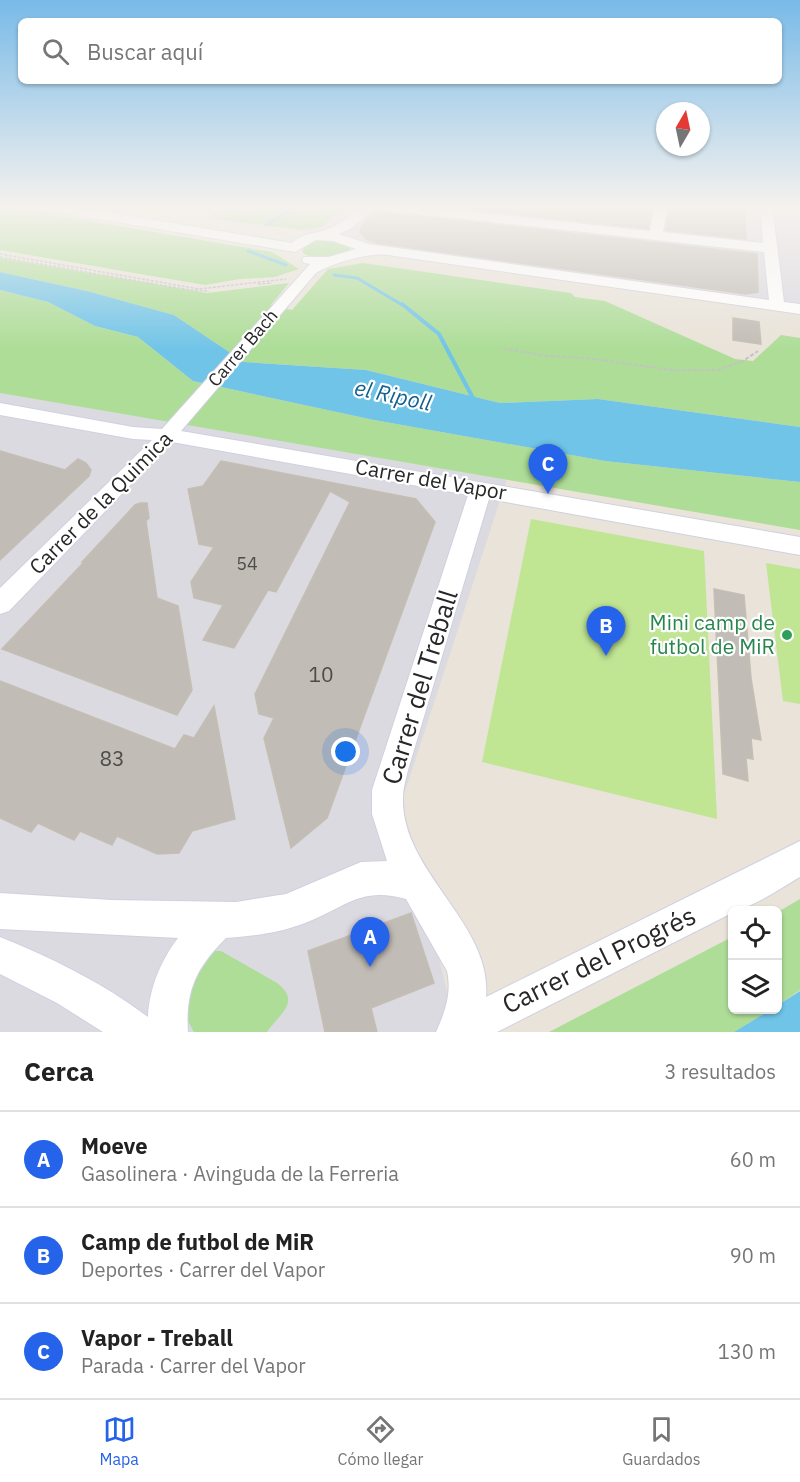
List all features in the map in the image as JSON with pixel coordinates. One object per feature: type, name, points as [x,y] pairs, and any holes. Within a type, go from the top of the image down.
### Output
[{"type":"street","points":[[298,253],[307,270],[344,258],[347,253]]},
{"type":"street","points":[[408,253],[800,309]]},
{"type":"street","points":[[771,253],[777,306]]},
{"type":"street","name":"Carrer Bach","points":[[172,431],[281,304],[307,270]]},
{"type":"street","name":"Carrer del Vapor","points":[[0,409],[133,433],[172,431],[800,546]]},
{"type":"street","name":"Carrer de la Quimica","points":[[0,604],[172,431]]},
{"type":"street","name":"Carrer del Treball","points":[[458,1030],[467,1003],[468,982],[462,963],[432,907],[414,884],[389,822],[387,797],[396,761],[481,489]]},
{"type":"street","name":"Carrer del Progrés","points":[[458,1030],[752,885],[800,858]]},
{"type":"street","points":[[0,911],[54,917],[218,921],[287,912],[349,882],[370,876],[396,878],[414,884]]},
{"type":"street","points":[[168,1032],[167,1012],[174,978],[198,939],[218,921]]},
{"type":"street","points":[[0,956],[60,985],[116,1017],[135,1032]]},
{"type":"path","points":[[0,256],[196,291],[307,270]]},
{"type":"path","points":[[0,256],[200,289],[307,270]]},
{"type":"path","points":[[503,348],[547,356],[586,358],[672,370],[718,370],[743,361],[758,351]]},
{"type":"shaded area","points":[[425,253],[800,253],[800,306]]},
{"type":"shaded area","points":[[0,393],[507,479],[401,804],[457,1032],[0,1032]]},
{"type":"green space","points":[[19,253],[274,253],[299,269],[275,277],[240,279],[205,285]]},
{"type":"green space","points":[[303,253],[345,253],[328,258],[308,256]]},
{"type":"green space","points":[[0,258],[207,293],[289,283],[271,305],[292,310],[328,269],[363,263],[571,293],[575,297],[605,301],[735,359],[753,361],[781,335],[800,338],[800,427],[598,399],[500,403],[366,370],[244,362],[174,315],[87,291],[0,272]]},
{"type":"green space","points":[[0,290],[48,302],[95,326],[138,337],[193,381],[374,420],[605,461],[800,482],[800,530],[0,393]]},
{"type":"green space","points":[[531,519],[704,551],[717,819],[482,762]]},
{"type":"green space","name":"Mini camp de futbol de MiR","points":[[766,563],[800,569],[800,704],[783,701]]},
{"type":"green space","points":[[800,899],[800,990],[782,1002],[782,960],[782,910]]},
{"type":"green space","points":[[728,939],[728,1014],[763,1014],[734,1032],[549,1032]]},
{"type":"green space","points":[[215,951],[221,951],[277,983],[288,996],[286,1008],[267,1032],[194,1032],[188,1020],[186,999],[193,980]]},
{"type":"water","name":"el Ripoll","points":[[0,272],[87,291],[174,315],[244,362],[366,370],[500,403],[598,399],[800,427],[800,482],[605,461],[374,420],[193,381],[138,337],[95,326],[48,302],[0,290]]},
{"type":"water","points":[[800,991],[800,1032],[734,1032],[763,1014],[782,1014],[782,1002]]},
{"type":"building","points":[[450,253],[757,254],[758,292],[746,294]]},
{"type":"building","points":[[733,318],[759,322],[761,344],[733,340]]},
{"type":"building","points":[[0,451],[65,470],[78,459],[86,463],[91,470],[89,476],[0,560]]},
{"type":"building","points":[[221,461],[416,499],[435,522],[327,818],[291,848],[264,738],[274,718],[259,714],[255,694],[350,502],[330,491],[276,592],[268,590],[234,648],[203,640],[223,605],[194,598],[191,582],[214,547],[199,544],[188,489],[203,486]]},
{"type":"building","points":[[147,503],[149,518],[146,521],[157,598],[178,606],[192,690],[177,715],[2,649],[135,505]]},
{"type":"building","points":[[714,589],[744,595],[751,678],[761,740],[751,738],[753,759],[746,758],[748,781],[723,774]]},
{"type":"building","points":[[0,681],[175,749],[184,735],[194,738],[214,706],[235,819],[192,831],[179,853],[157,854],[117,836],[112,845],[80,831],[74,840],[38,823],[31,832],[0,818]]},
{"type":"building","points":[[411,913],[434,983],[371,1008],[377,1032],[325,1032],[308,951]]},
{"type":"waterway","points":[[254,253],[286,265]]},
{"type":"waterway","points":[[334,275],[357,278],[404,306]]},
{"type":"waterway","points":[[402,304],[439,334],[475,402]]},
{"type":"place","name":"Vapor - Treball","points":[[548,494]]},
{"type":"place","name":"Mini camp de futbol de MiR","points":[[787,635]]},
{"type":"place","name":"Camp de futbol de MiR","points":[[606,656]]},
{"type":"place","name":"Moeve","points":[[370,967]]}]
